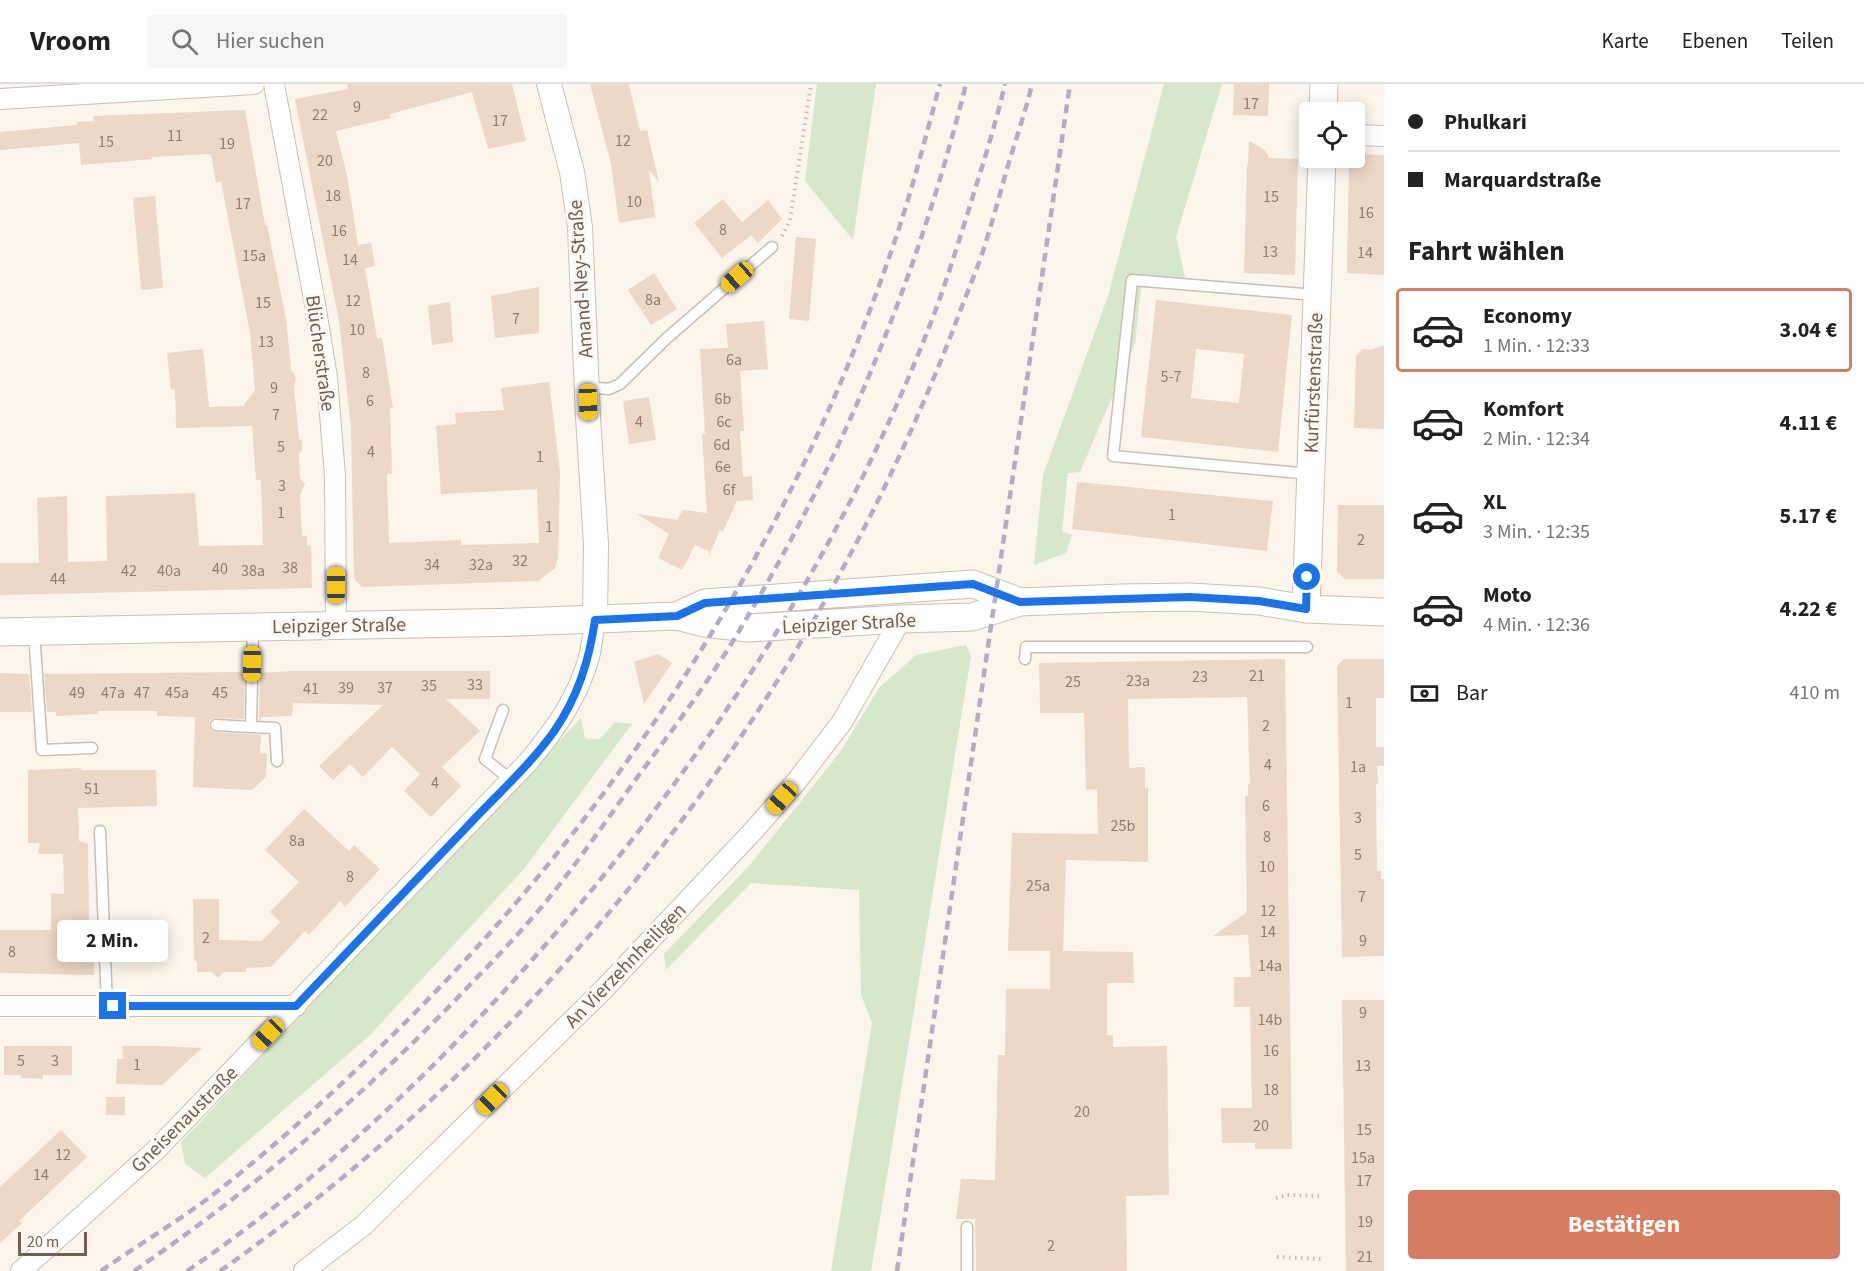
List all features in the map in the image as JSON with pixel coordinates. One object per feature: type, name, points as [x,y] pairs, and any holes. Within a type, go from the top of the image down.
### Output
[{"type":"main road","points":[[1323,102],[1324,84]]},
{"type":"main road","name":"Kurfürstenstraße","points":[[1306,609],[1322,168]]},
{"type":"main road","name":"Leipziger Straße","points":[[677,616],[705,603],[973,584],[1020,602]]},
{"type":"main road","name":"Leipziger Straße","points":[[0,632],[595,620],[677,616],[704,623],[748,628],[972,617],[1020,602],[1190,597],[1259,601],[1306,609],[1384,612]]},
{"type":"street","points":[[0,99],[254,84]]},
{"type":"street","name":"Blücherstraße","points":[[274,84],[327,377],[335,476],[336,625]]},
{"type":"street","name":"Amand-Ney-Straße","points":[[549,84],[572,172],[580,227],[596,544],[595,620]]},
{"type":"street","points":[[1365,135],[1384,136]]},
{"type":"street","name":"An Vierzehnheiligen","points":[[304,1271],[381,1208],[604,989],[754,830],[796,782],[842,722],[901,619]]},
{"type":"street","name":"Gneisenaustraße","points":[[21,1271],[157,1149],[511,780],[555,730],[573,698],[590,654],[595,620]]},
{"type":"street","points":[[0,1006],[296,1006]]},
{"type":"lane","points":[[587,387],[609,389],[620,384],[667,338],[772,247]]},
{"type":"lane","points":[[1310,474],[1113,456],[1132,280],[1316,295]]},
{"type":"lane","points":[[250,727],[253,627]]},
{"type":"lane","points":[[33,631],[42,750],[92,748]]},
{"type":"lane","points":[[1024,659],[1026,647],[1306,647]]},
{"type":"lane","points":[[503,710],[484,759],[511,780]]},
{"type":"lane","points":[[216,725],[275,728],[277,760]]},
{"type":"lane","points":[[100,831],[107,1006]]},
{"type":"lane","points":[[967,1227],[967,1271]]},
{"type":"path","points":[[772,247],[782,236],[790,220],[812,84]]},
{"type":"path","points":[[1276,1198],[1297,1195],[1319,1196]]},
{"type":"path","points":[[1277,1257],[1321,1259]]},
{"type":"green space","points":[[817,84],[876,84],[853,240],[805,181]]},
{"type":"green space","points":[[1164,84],[1222,84],[1176,237],[1185,277],[1141,288],[1135,344],[1080,472],[1068,473],[1062,531],[1072,535],[1066,553],[1034,565],[1043,475],[1108,296]]},
{"type":"green space","points":[[966,645],[971,657],[871,1271],[831,1271],[872,1023],[861,995],[859,890],[751,883],[666,970],[664,954],[749,866],[840,752],[879,688],[916,655]]},
{"type":"green space","points":[[581,718],[585,738],[599,740],[615,722],[632,724],[524,869],[368,1037],[205,1178],[185,1164],[181,1142]]},
{"type":"building","points":[[347,84],[512,84],[526,141],[488,149],[472,92],[390,114],[391,118],[336,131],[347,175],[358,245],[371,243],[375,266],[365,268],[377,338],[382,338],[393,408],[390,408],[392,474],[387,474],[389,543],[461,540],[461,545],[539,543],[537,489],[441,494],[436,426],[456,424],[455,413],[504,410],[501,388],[549,382],[560,472],[558,558],[555,568],[538,581],[362,587],[354,579],[351,427],[339,321],[295,99],[348,89]]},
{"type":"building","points":[[590,84],[629,84],[640,131],[647,130],[659,182],[649,170],[655,217],[619,223],[611,164]]},
{"type":"building","points":[[1234,84],[1269,84],[1268,116],[1233,115]]},
{"type":"building","points":[[245,110],[265,225],[267,225],[286,318],[291,369],[296,378],[294,388],[299,439],[302,441],[302,450],[299,453],[300,478],[305,484],[300,495],[302,536],[307,536],[307,546],[311,545],[312,588],[0,595],[0,563],[39,563],[37,498],[67,496],[68,562],[107,561],[106,496],[195,493],[199,546],[263,545],[261,480],[256,480],[252,426],[176,428],[175,389],[171,390],[167,353],[203,349],[209,407],[243,406],[255,390],[250,333],[221,181],[216,183],[211,154],[151,157],[152,159],[81,165],[79,143],[0,150],[0,132],[77,125],[77,122],[94,121],[93,116]]},
{"type":"building","points":[[1249,141],[1265,150],[1269,158],[1298,159],[1295,275],[1244,273]]},
{"type":"building","points":[[1365,154],[1384,155],[1384,275],[1347,273],[1349,168],[1365,168]]},
{"type":"building","points":[[155,196],[163,288],[141,290],[133,198]]},
{"type":"building","points":[[723,199],[742,222],[768,200],[782,219],[758,243],[751,235],[722,258],[694,223]]},
{"type":"building","points":[[796,237],[816,239],[809,321],[789,319]]},
{"type":"building","points":[[654,273],[677,309],[651,325],[628,290]]},
{"type":"building","points":[[539,287],[539,333],[495,338],[491,296]]},
{"type":"building","points":[[1156,300],[1292,315],[1278,452],[1141,437]],"holes":[[[1196,349],[1244,354],[1239,403],[1191,398]]]},
{"type":"building","points":[[450,302],[453,342],[432,345],[428,306]]},
{"type":"building","points":[[764,321],[768,369],[740,371],[744,431],[740,431],[743,477],[752,476],[753,500],[737,501],[723,531],[720,530],[709,556],[709,551],[695,545],[682,570],[658,558],[669,534],[637,514],[677,520],[683,510],[707,513],[700,349],[728,348],[726,324]]},
{"type":"building","points":[[1384,345],[1384,429],[1354,428],[1356,356],[1363,349],[1371,350]]},
{"type":"building","points":[[649,397],[656,440],[629,444],[623,401]]},
{"type":"building","points":[[1077,482],[1273,501],[1267,551],[1072,529]]},
{"type":"building","points":[[1338,505],[1384,505],[1384,579],[1345,579],[1337,572]]},
{"type":"building","points":[[658,654],[672,663],[644,704],[634,662]]},
{"type":"building","points":[[1285,659],[1292,1149],[1255,1149],[1255,1143],[1222,1143],[1221,1108],[1252,1108],[1250,1007],[1234,1007],[1234,977],[1251,977],[1248,935],[1213,936],[1247,912],[1245,796],[1248,796],[1248,784],[1250,784],[1247,697],[1128,699],[1129,768],[1145,767],[1145,788],[1148,787],[1148,862],[1066,860],[1063,951],[1133,952],[1134,983],[1107,983],[1107,1035],[1113,1035],[1113,1047],[1167,1046],[1169,1195],[1126,1196],[1127,1271],[976,1271],[975,1219],[956,1219],[961,1179],[995,1180],[998,1055],[1005,1055],[1006,989],[1050,989],[1050,951],[1008,951],[1012,833],[1098,834],[1097,789],[1086,790],[1084,713],[1040,713],[1039,663]]},
{"type":"building","points":[[1344,659],[1384,659],[1384,698],[1376,698],[1376,747],[1384,747],[1384,766],[1377,766],[1378,784],[1376,784],[1377,871],[1381,871],[1381,879],[1384,879],[1384,956],[1342,957],[1337,666]]},
{"type":"building","points":[[490,671],[490,699],[446,699],[480,731],[442,767],[461,786],[431,817],[404,791],[420,774],[392,747],[363,777],[350,764],[333,780],[319,766],[383,705],[293,703],[292,716],[261,717],[259,720],[260,673]]},
{"type":"building","points":[[0,673],[29,674],[32,712],[0,712]]},
{"type":"building","points":[[245,673],[244,719],[216,718],[210,720],[209,725],[211,731],[216,732],[261,735],[260,753],[267,754],[266,777],[252,790],[193,787],[195,717],[157,716],[157,711],[98,711],[98,714],[56,716],[56,712],[47,712],[44,674]]},
{"type":"building","points":[[81,768],[81,770],[156,770],[157,806],[78,808],[79,841],[88,844],[89,920],[95,920],[94,975],[0,973],[0,930],[51,930],[51,893],[64,894],[63,854],[38,854],[40,843],[28,843],[28,770]]},
{"type":"building","points":[[304,809],[349,851],[354,845],[380,869],[345,907],[340,901],[309,935],[305,931],[271,967],[246,968],[246,972],[224,972],[218,978],[212,972],[197,972],[197,962],[194,959],[193,899],[219,899],[219,940],[262,941],[280,922],[270,912],[299,882],[265,850]]},
{"type":"building","points":[[1342,1000],[1384,1000],[1384,1271],[1346,1271]]},
{"type":"building","points":[[4,1046],[72,1046],[72,1075],[43,1075],[43,1079],[4,1075]]},
{"type":"building","points":[[122,1046],[202,1048],[162,1085],[116,1084],[117,1059],[123,1059]]},
{"type":"building","points":[[106,1097],[125,1097],[125,1115],[106,1115]]},
{"type":"building","points":[[61,1130],[87,1157],[19,1221],[22,1223],[0,1243],[0,1187]]},
{"type":"railway","points":[[101,1271],[228,1183],[292,1129],[375,1052],[459,967],[539,876],[613,781],[681,682],[744,578],[800,472],[849,362],[892,249],[912,188],[940,84]]},
{"type":"railway","points":[[134,1271],[222,1208],[306,1140],[425,1031],[509,944],[553,893],[691,704],[730,646],[779,562],[845,431],[901,295],[947,155],[966,84]]},
{"type":"railway","points":[[187,1271],[237,1236],[332,1159],[378,1119],[465,1033],[547,943],[606,872],[717,724],[767,647],[814,568],[858,486],[898,403],[947,278],[988,148],[1005,84]]},
{"type":"railway","points":[[220,1271],[341,1179],[454,1079],[559,970],[656,855],[744,732],[823,603],[893,469],[979,264],[1032,84]]},
{"type":"railway","points":[[897,1271],[1070,84]]},
{"type":"route","points":[[113,1006],[296,1006],[528,762],[555,730],[584,673],[590,654],[595,620],[677,616],[705,603],[973,584],[1020,602],[1190,597],[1259,601],[1306,609],[1307,577]]}]
